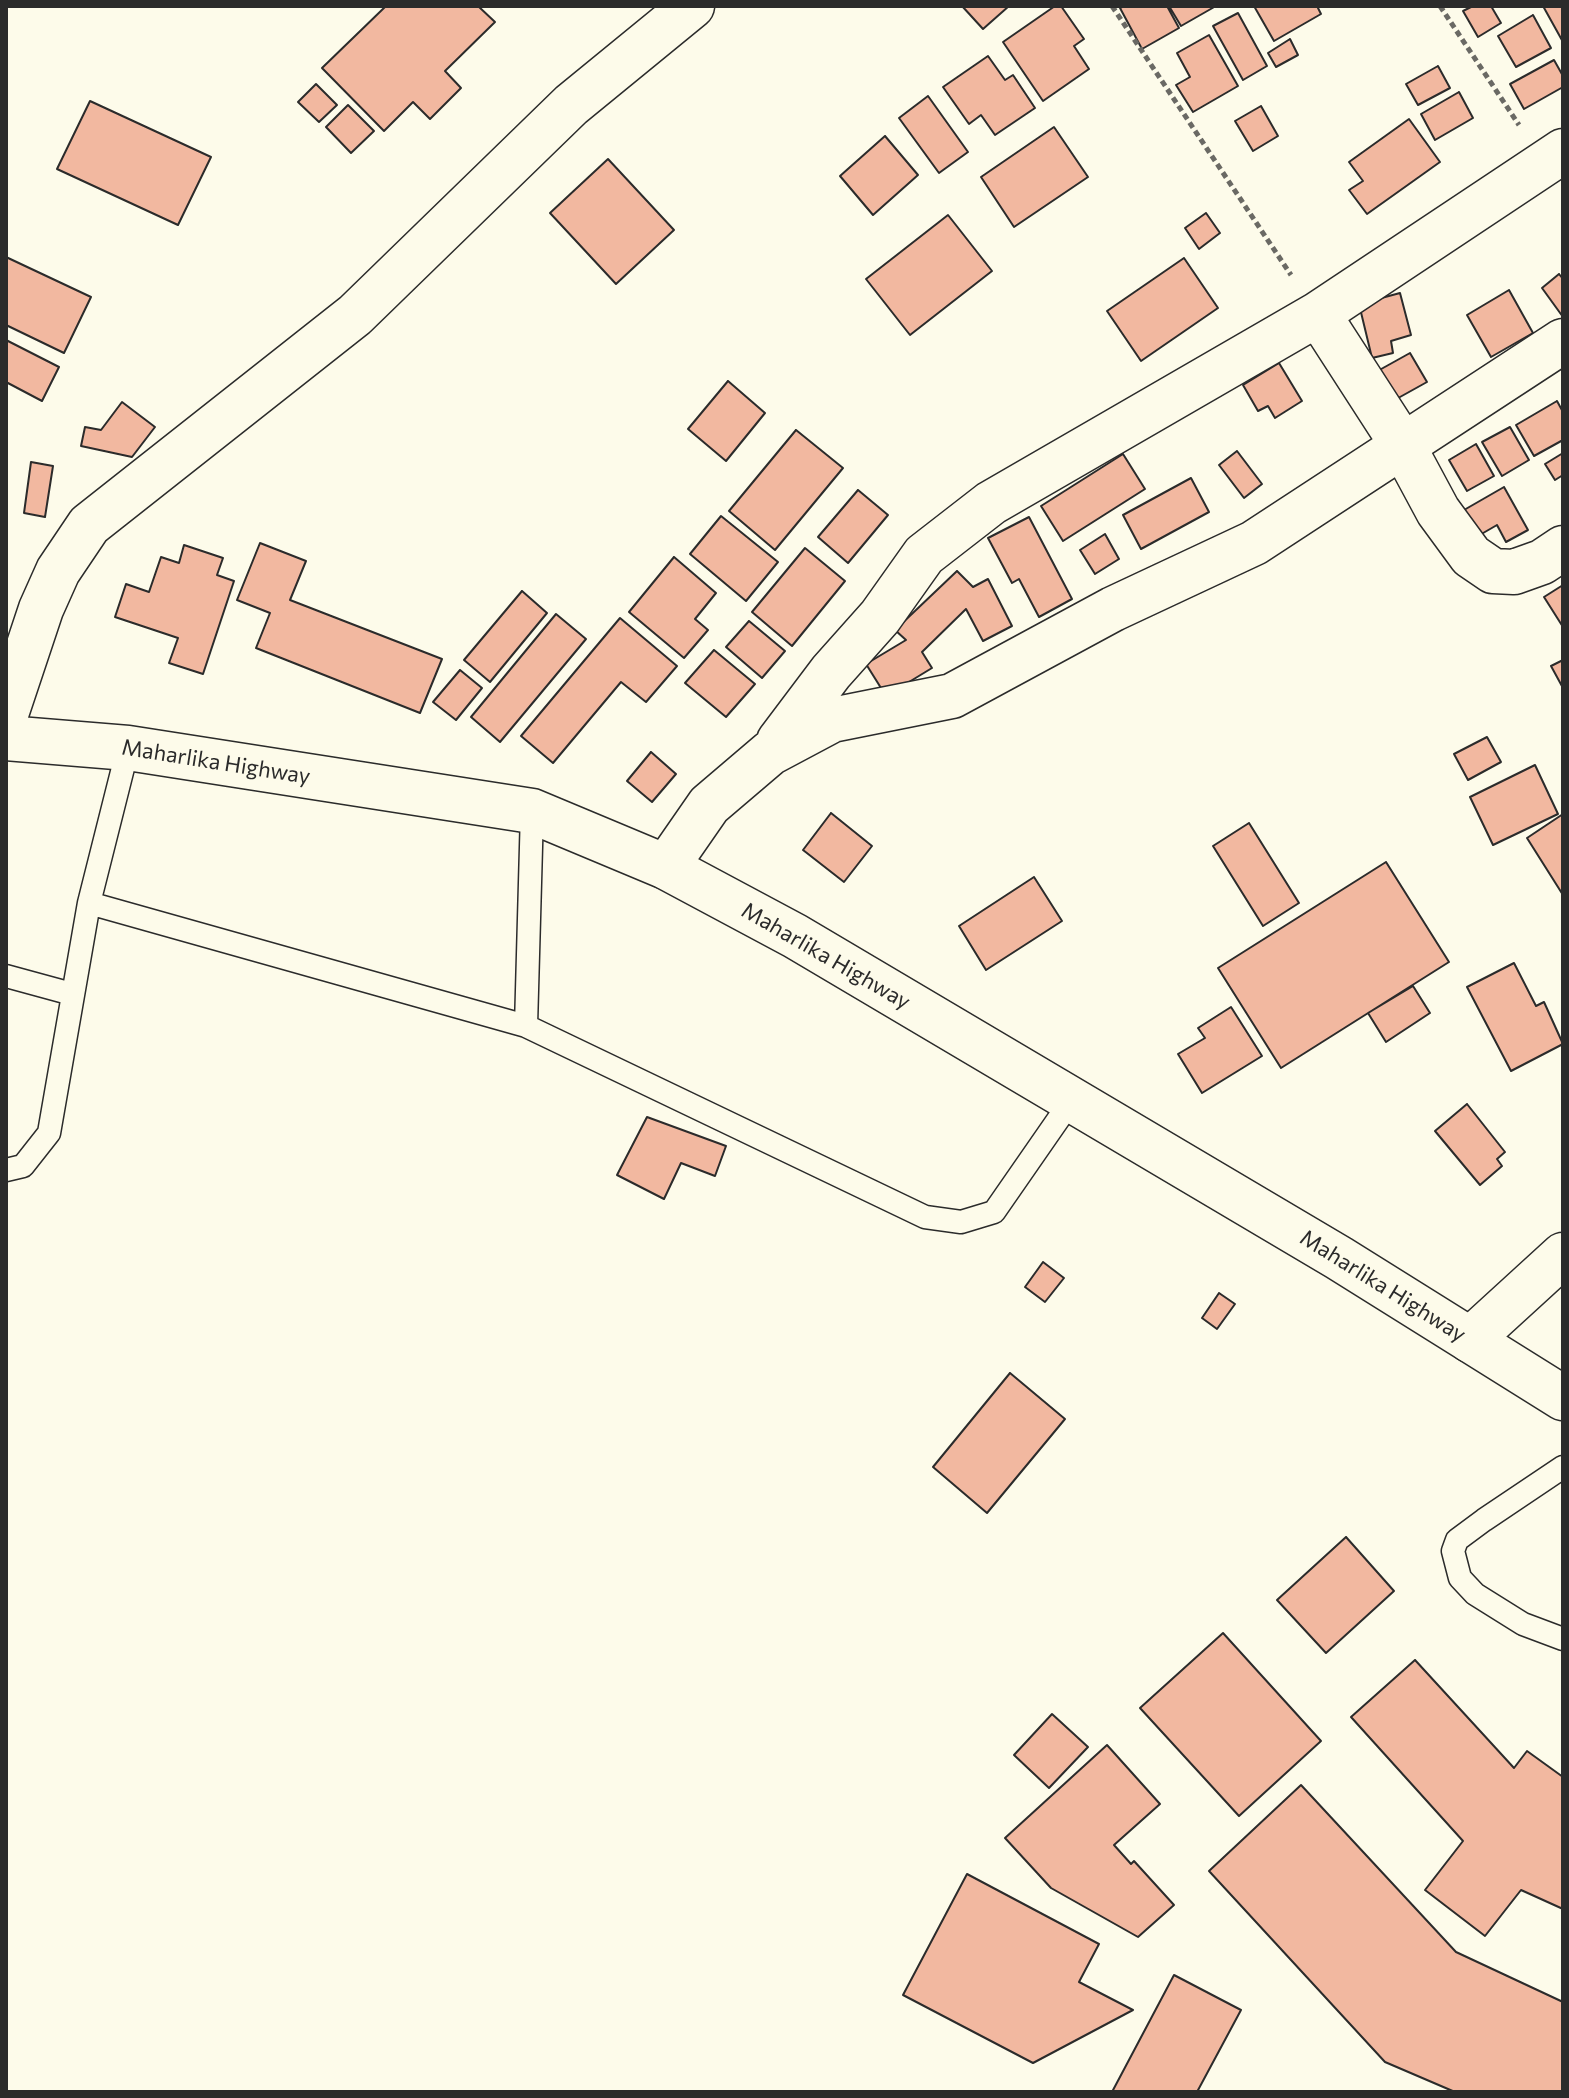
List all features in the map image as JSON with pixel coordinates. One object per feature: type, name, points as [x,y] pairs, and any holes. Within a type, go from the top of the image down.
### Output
[{"type":"main road","points":[[6,714],[46,596],[58,571],[89,525],[355,315],[571,105],[692,6]]},
{"type":"main road","points":[[770,753],[831,672],[880,617],[924,555],[991,503],[1318,314],[1553,157]]},
{"type":"main road","points":[[1318,314],[1402,444],[1438,511],[1471,556],[1493,571],[1514,572],[1542,562],[1563,548]]},
{"type":"main road","points":[[666,867],[709,805],[770,753],[832,720],[952,696],[1113,609],[1254,543],[1563,341]]},
{"type":"main road","name":"Maharlika Highway","points":[[6,738],[128,748],[532,811],[666,867],[795,936],[1339,1258],[1563,1398]]},
{"type":"main road","points":[[1470,1340],[1563,1255]]},
{"type":"lane","points":[[6,1170],[23,1166],[49,1133],[89,903],[128,748]]},
{"type":"lane","points":[[526,1026],[532,811]]},
{"type":"lane","points":[[89,903],[526,1026],[925,1217],[961,1222],[994,1212],[1071,1101]]},
{"type":"lane","points":[[6,976],[72,994]]},
{"type":"lane","points":[[1563,1467],[1457,1540],[1453,1551],[1460,1578],[1484,1601],[1523,1624],[1563,1639]]},
{"type":"path","points":[[1112,6],[1318,314]]},
{"type":"path","points":[[1440,6],[1553,157]]},
{"type":"building","points":[[386,6],[478,6],[495,22],[445,71],[461,88],[430,119],[413,102],[384,131],[322,68]]},
{"type":"building","points":[[962,6],[1009,6],[983,29]]},
{"type":"building","points":[[1055,6],[1061,6],[1084,39],[1074,46],[1089,69],[1043,101],[1003,42]]},
{"type":"building","points":[[1167,6],[1179,28],[1142,49],[1120,8]]},
{"type":"building","points":[[1169,6],[1216,6],[1181,26]]},
{"type":"building","points":[[1254,6],[1317,6],[1321,14],[1274,41]]},
{"type":"building","points":[[1473,6],[1491,6],[1501,23],[1478,37],[1463,11]]},
{"type":"building","points":[[1543,6],[1563,6],[1563,42]]},
{"type":"building","points":[[1238,13],[1267,66],[1243,80],[1213,26]]},
{"type":"building","points":[[1533,15],[1551,48],[1516,67],[1498,36]]},
{"type":"building","points":[[1209,35],[1238,86],[1193,112],[1176,85],[1190,77],[1177,53]]},
{"type":"building","points":[[1290,39],[1298,55],[1276,67],[1268,53]]},
{"type":"building","points":[[988,56],[1005,80],[1013,75],[1035,108],[995,135],[981,115],[969,124],[943,87]]},
{"type":"building","points":[[1554,60],[1563,76],[1563,87],[1524,109],[1510,84]]},
{"type":"building","points":[[1438,66],[1450,88],[1418,105],[1406,84]]},
{"type":"building","points":[[316,84],[337,105],[319,122],[298,102]]},
{"type":"building","points":[[1459,92],[1473,118],[1435,140],[1421,114]]},
{"type":"building","points":[[928,96],[968,152],[939,173],[899,118]]},
{"type":"building","points":[[90,101],[211,157],[178,225],[57,169]]},
{"type":"building","points":[[348,105],[374,131],[351,153],[326,127]]},
{"type":"building","points":[[1261,106],[1278,136],[1253,151],[1235,121]]},
{"type":"building","points":[[1409,119],[1440,162],[1367,214],[1349,190],[1363,181],[1349,162]]},
{"type":"building","points":[[1054,127],[1088,177],[1014,227],[981,177]]},
{"type":"building","points":[[885,136],[918,175],[873,215],[840,176]]},
{"type":"building","points":[[608,159],[674,230],[616,284],[550,213]]},
{"type":"building","points":[[1206,213],[1220,233],[1199,249],[1185,228]]},
{"type":"building","points":[[948,215],[992,271],[910,335],[866,279]]},
{"type":"building","points":[[6,257],[91,297],[64,353],[6,325]]},
{"type":"building","points":[[1184,258],[1218,308],[1141,361],[1107,311]]},
{"type":"building","points":[[1559,274],[1563,279],[1563,317],[1542,288]]},
{"type":"building","points":[[1509,290],[1533,333],[1491,357],[1467,315]]},
{"type":"building","points":[[1400,293],[1411,335],[1391,341],[1393,353],[1372,358],[1359,304]]},
{"type":"building","points":[[6,340],[59,367],[42,401],[6,382]]},
{"type":"building","points":[[1410,353],[1427,382],[1391,402],[1374,373]]},
{"type":"building","points":[[1279,363],[1302,401],[1275,418],[1268,406],[1258,411],[1243,385]]},
{"type":"building","points":[[728,381],[765,413],[726,461],[688,429]]},
{"type":"building","points":[[1557,401],[1563,412],[1563,440],[1534,456],[1516,425]]},
{"type":"building","points":[[122,402],[155,427],[132,457],[81,446],[85,427],[101,430]]},
{"type":"building","points":[[1510,427],[1529,460],[1502,476],[1482,442]]},
{"type":"building","points":[[796,430],[843,468],[775,550],[729,511]]},
{"type":"building","points":[[1476,444],[1494,476],[1467,491],[1449,460]]},
{"type":"building","points":[[1237,451],[1262,484],[1244,498],[1219,465]]},
{"type":"building","points":[[1563,453],[1563,475],[1555,480],[1545,464]]},
{"type":"building","points":[[1123,454],[1145,489],[1063,541],[1041,506]]},
{"type":"building","points":[[31,462],[53,466],[45,517],[24,513]]},
{"type":"building","points":[[1191,478],[1209,512],[1141,549],[1123,515]]},
{"type":"building","points":[[1504,487],[1528,530],[1506,542],[1497,525],[1478,536],[1464,510]]},
{"type":"building","points":[[858,490],[888,515],[848,563],[818,537]]},
{"type":"building","points":[[721,516],[778,562],[746,601],[690,554]]},
{"type":"building","points":[[1029,517],[1072,599],[1039,617],[1019,579],[1012,583],[988,538]]},
{"type":"building","points":[[1105,534],[1119,559],[1095,574],[1080,550]]},
{"type":"building","points":[[260,543],[306,561],[290,600],[442,659],[420,713],[256,648],[270,613],[237,600]]},
{"type":"building","points":[[184,545],[223,558],[217,575],[234,581],[203,674],[169,663],[178,638],[115,617],[126,584],[149,592],[161,557],[179,563]]},
{"type":"building","points":[[805,548],[845,581],[792,646],[752,612]]},
{"type":"building","points":[[674,557],[716,593],[695,619],[708,630],[684,658],[629,612]]},
{"type":"building","points":[[957,571],[973,587],[988,579],[1012,626],[983,641],[966,609],[922,652],[932,668],[886,696],[866,664],[906,640],[895,630]]},
{"type":"building","points":[[1563,585],[1563,627],[1544,597]]},
{"type":"building","points":[[522,591],[547,613],[490,682],[464,660]]},
{"type":"building","points":[[556,614],[586,639],[500,742],[471,717]]},
{"type":"building","points":[[620,618],[677,666],[646,702],[621,682],[553,763],[521,736]]},
{"type":"building","points":[[749,621],[785,651],[762,678],[726,647]]},
{"type":"building","points":[[714,650],[755,684],[726,717],[685,683]]},
{"type":"building","points":[[1563,660],[1563,688],[1551,666]]},
{"type":"building","points":[[460,670],[482,688],[456,720],[433,702]]},
{"type":"building","points":[[1487,737],[1501,762],[1468,780],[1454,754]]},
{"type":"building","points":[[651,752],[676,774],[652,802],[627,781]]},
{"type":"building","points":[[1535,765],[1558,814],[1493,845],[1470,797]]},
{"type":"building","points":[[831,813],[872,846],[844,882],[803,850]]},
{"type":"building","points":[[1563,814],[1563,895],[1527,838]]},
{"type":"building","points":[[1249,823],[1299,903],[1263,926],[1213,846]]},
{"type":"building","points":[[1386,862],[1449,962],[1281,1068],[1218,968]]},
{"type":"building","points":[[1034,877],[1062,921],[986,970],[959,926]]},
{"type":"building","points":[[1514,963],[1536,1006],[1544,1002],[1563,1044],[1511,1071],[1467,987]]},
{"type":"building","points":[[1413,986],[1430,1013],[1386,1042],[1368,1013]]},
{"type":"building","points":[[1231,1007],[1262,1056],[1202,1093],[1178,1054],[1205,1038],[1198,1028]]},
{"type":"building","points":[[1467,1104],[1505,1152],[1497,1159],[1502,1166],[1480,1185],[1435,1131]]},
{"type":"building","points":[[647,1117],[726,1146],[715,1176],[681,1163],[664,1199],[617,1175]]},
{"type":"building","points":[[1043,1262],[1064,1278],[1045,1302],[1025,1287]]},
{"type":"building","points":[[1219,1293],[1235,1304],[1217,1329],[1202,1318]]},
{"type":"building","points":[[1010,1373],[1065,1419],[987,1513],[933,1467]]},
{"type":"building","points":[[1346,1537],[1394,1591],[1326,1653],[1277,1600]]},
{"type":"building","points":[[1223,1633],[1321,1741],[1239,1816],[1140,1708]]},
{"type":"building","points":[[1415,1660],[1514,1768],[1527,1751],[1563,1777],[1563,1909],[1521,1890],[1485,1936],[1425,1890],[1463,1841],[1351,1717]]},
{"type":"building","points":[[1052,1714],[1088,1747],[1049,1788],[1014,1755]]},
{"type":"building","points":[[1107,1745],[1160,1804],[1114,1845],[1131,1864],[1134,1861],[1174,1905],[1138,1937],[1051,1888],[1005,1838]]},
{"type":"building","points":[[1301,1785],[1456,1952],[1563,2002],[1563,2092],[1455,2092],[1385,2062],[1209,1871]]},
{"type":"building","points":[[967,1874],[1099,1944],[1079,1982],[1133,2010],[1033,2063],[903,1995]]},
{"type":"building","points":[[1174,1975],[1241,2010],[1197,2092],[1112,2092]]}]
